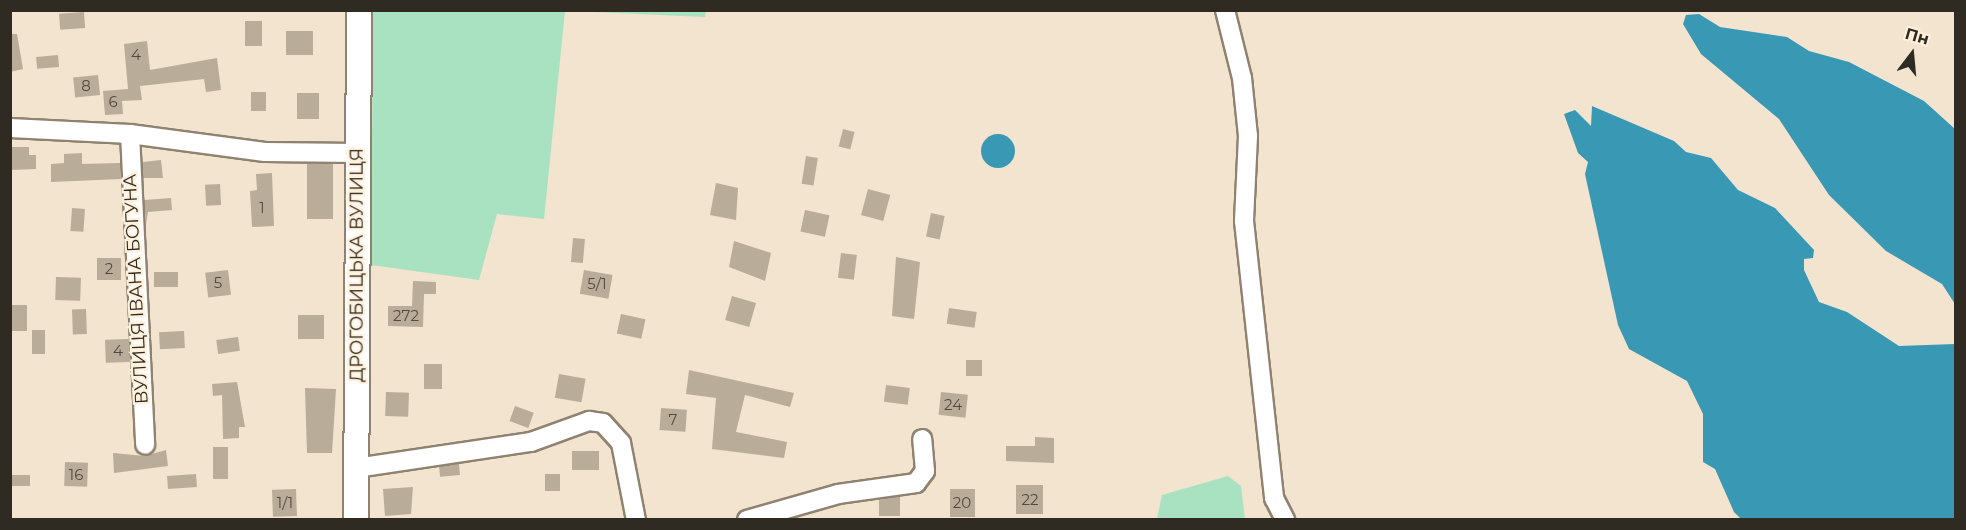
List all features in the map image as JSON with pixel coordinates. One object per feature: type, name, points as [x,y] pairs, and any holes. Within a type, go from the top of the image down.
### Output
[{"type":"street","name":"ДРОГОБИЦЬКА ВУЛИЦЯ","points":[[356,519],[359,10]]},
{"type":"street","points":[[1225,10],[1242,78],[1248,136],[1244,221],[1274,498],[1285,519]]},
{"type":"street","points":[[10,128],[130,134],[265,152],[358,153]]},
{"type":"street","name":"ВУЛИЦЯ ІВАНА БОГУНА","points":[[130,134],[145,445]]},
{"type":"street","points":[[356,468],[531,442],[590,422],[603,423],[621,443],[636,519]]},
{"type":"street","points":[[747,519],[838,494],[916,483],[925,471],[922,439]]},
{"type":"green space","points":[[706,10],[705,17],[572,11]]},
{"type":"green space","points":[[373,11],[565,11],[544,219],[497,214],[479,280],[371,265]]},
{"type":"green space","points":[[1228,476],[1241,486],[1245,519],[1157,519],[1162,495]]},
{"type":"water","points":[[1699,14],[1720,27],[1787,37],[1809,51],[1849,62],[1924,101],[1955,129],[1955,304],[1942,284],[1886,251],[1829,195],[1779,119],[1701,54],[1683,24],[1686,15]]},
{"type":"water","points":[[1592,106],[1674,141],[1686,152],[1711,158],[1738,190],[1775,208],[1814,250],[1813,258],[1804,259],[1804,270],[1819,302],[1847,312],[1899,346],[1955,344],[1955,519],[1742,520],[1734,512],[1715,469],[1703,462],[1703,414],[1687,381],[1629,349],[1618,325],[1585,174],[1588,162],[1578,153],[1564,114],[1575,110],[1591,126]]},
{"type":"water","points":[[998,134],[1010,139],[1015,151],[1010,163],[998,168],[986,163],[981,151],[986,139]]},
{"type":"building","points":[[84,12],[85,28],[60,30],[59,14]]},
{"type":"building","points":[[245,21],[262,21],[262,46],[245,46]]},
{"type":"building","points":[[286,31],[313,31],[313,55],[286,55]]},
{"type":"building","points":[[10,34],[17,34],[23,69],[10,72]]},
{"type":"building","points":[[147,41],[150,70],[217,58],[221,90],[206,92],[204,79],[140,86],[142,100],[122,101],[123,114],[105,115],[103,91],[128,89],[124,44]]},
{"type":"building","points":[[58,55],[59,67],[37,69],[36,57]]},
{"type":"building","points":[[98,75],[100,95],[75,98],[73,78]]},
{"type":"building","points":[[251,92],[266,92],[266,111],[251,111]]},
{"type":"building","points":[[297,93],[319,93],[319,119],[297,119]]},
{"type":"building","points":[[843,129],[855,132],[850,149],[839,146]]},
{"type":"building","points":[[10,147],[29,147],[29,155],[36,155],[36,169],[10,170]]},
{"type":"building","points":[[82,153],[82,164],[120,163],[121,179],[51,182],[51,164],[64,163],[64,154]]},
{"type":"building","points":[[806,156],[818,158],[813,186],[802,184]]},
{"type":"building","points":[[161,160],[163,178],[143,178],[143,162]]},
{"type":"building","points":[[307,164],[333,164],[333,219],[307,219]]},
{"type":"building","points":[[272,173],[274,226],[252,227],[250,191],[257,190],[256,174]]},
{"type":"building","points":[[716,183],[738,188],[736,220],[710,215]]},
{"type":"building","points":[[220,184],[221,205],[206,206],[205,185]]},
{"type":"building","points":[[868,189],[890,195],[883,221],[861,215]]},
{"type":"building","points":[[171,198],[172,210],[148,212],[146,224],[144,200]]},
{"type":"building","points":[[72,208],[85,209],[83,232],[70,231]]},
{"type":"building","points":[[805,210],[829,215],[825,237],[800,232]]},
{"type":"building","points":[[931,213],[945,216],[940,239],[926,236]]},
{"type":"building","points":[[573,238],[585,239],[583,263],[571,262]]},
{"type":"building","points":[[734,241],[771,253],[765,281],[729,267]]},
{"type":"building","points":[[841,253],[857,255],[854,280],[838,278]]},
{"type":"building","points":[[896,257],[920,262],[914,319],[892,316]]},
{"type":"building","points":[[97,258],[121,258],[121,280],[97,280]]},
{"type":"building","points":[[228,270],[231,295],[208,298],[205,273]]},
{"type":"building","points":[[584,270],[613,275],[608,299],[580,294]]},
{"type":"building","points":[[154,272],[178,272],[178,287],[154,287]]},
{"type":"building","points":[[56,277],[81,278],[80,301],[55,300]]},
{"type":"building","points":[[413,281],[436,282],[436,294],[424,294],[423,327],[388,326],[388,306],[412,306]]},
{"type":"building","points":[[732,296],[756,303],[749,327],[725,320]]},
{"type":"building","points":[[10,305],[27,305],[27,331],[10,331]]},
{"type":"building","points":[[949,308],[977,312],[975,328],[947,324]]},
{"type":"building","points":[[72,309],[86,309],[87,334],[73,334]]},
{"type":"building","points":[[621,314],[645,319],[641,339],[617,334]]},
{"type":"building","points":[[298,315],[324,315],[324,339],[298,339]]},
{"type":"building","points":[[32,330],[45,330],[45,354],[32,354]]},
{"type":"building","points":[[184,331],[185,348],[160,349],[159,332]]},
{"type":"building","points":[[238,337],[240,351],[218,354],[216,340]]},
{"type":"building","points":[[129,339],[130,362],[106,363],[105,340]]},
{"type":"building","points":[[966,360],[982,360],[982,376],[966,376]]},
{"type":"building","points":[[424,364],[442,364],[442,389],[424,389]]},
{"type":"building","points":[[689,370],[794,393],[790,407],[745,395],[736,432],[787,442],[784,458],[712,449],[716,398],[686,394]]},
{"type":"building","points":[[559,374],[586,379],[581,402],[555,398]]},
{"type":"building","points":[[237,382],[245,427],[239,427],[239,438],[223,439],[222,395],[213,396],[212,384]]},
{"type":"building","points":[[886,385],[910,388],[908,405],[884,402]]},
{"type":"building","points":[[305,388],[336,389],[332,453],[307,453]]},
{"type":"building","points":[[386,392],[409,393],[408,417],[385,416]]},
{"type":"building","points":[[941,392],[968,395],[965,418],[939,415]]},
{"type":"building","points":[[515,406],[534,413],[528,428],[510,421]]},
{"type":"building","points":[[661,408],[687,410],[685,432],[659,430]]},
{"type":"building","points":[[1035,437],[1054,438],[1054,463],[1006,461],[1006,446],[1035,446]]},
{"type":"building","points":[[213,447],[228,447],[228,479],[213,479]]},
{"type":"building","points":[[166,450],[168,466],[114,473],[113,453],[145,456]]},
{"type":"building","points":[[572,451],[599,451],[599,470],[572,470]]},
{"type":"building","points":[[65,462],[88,463],[87,487],[64,486]]},
{"type":"building","points":[[459,464],[460,475],[440,477],[439,466]]},
{"type":"building","points":[[196,474],[197,487],[168,489],[167,476]]},
{"type":"building","points":[[545,474],[560,474],[560,491],[545,491]]},
{"type":"building","points":[[10,475],[30,475],[30,486],[10,486]]},
{"type":"building","points":[[1016,485],[1043,485],[1043,514],[1016,514]]},
{"type":"building","points":[[413,487],[411,514],[385,516],[383,489]]},
{"type":"building","points":[[296,489],[297,516],[273,517],[272,490]]},
{"type":"building","points":[[950,489],[975,489],[975,517],[950,517]]},
{"type":"building","points":[[900,497],[900,516],[879,516],[879,500]]}]
